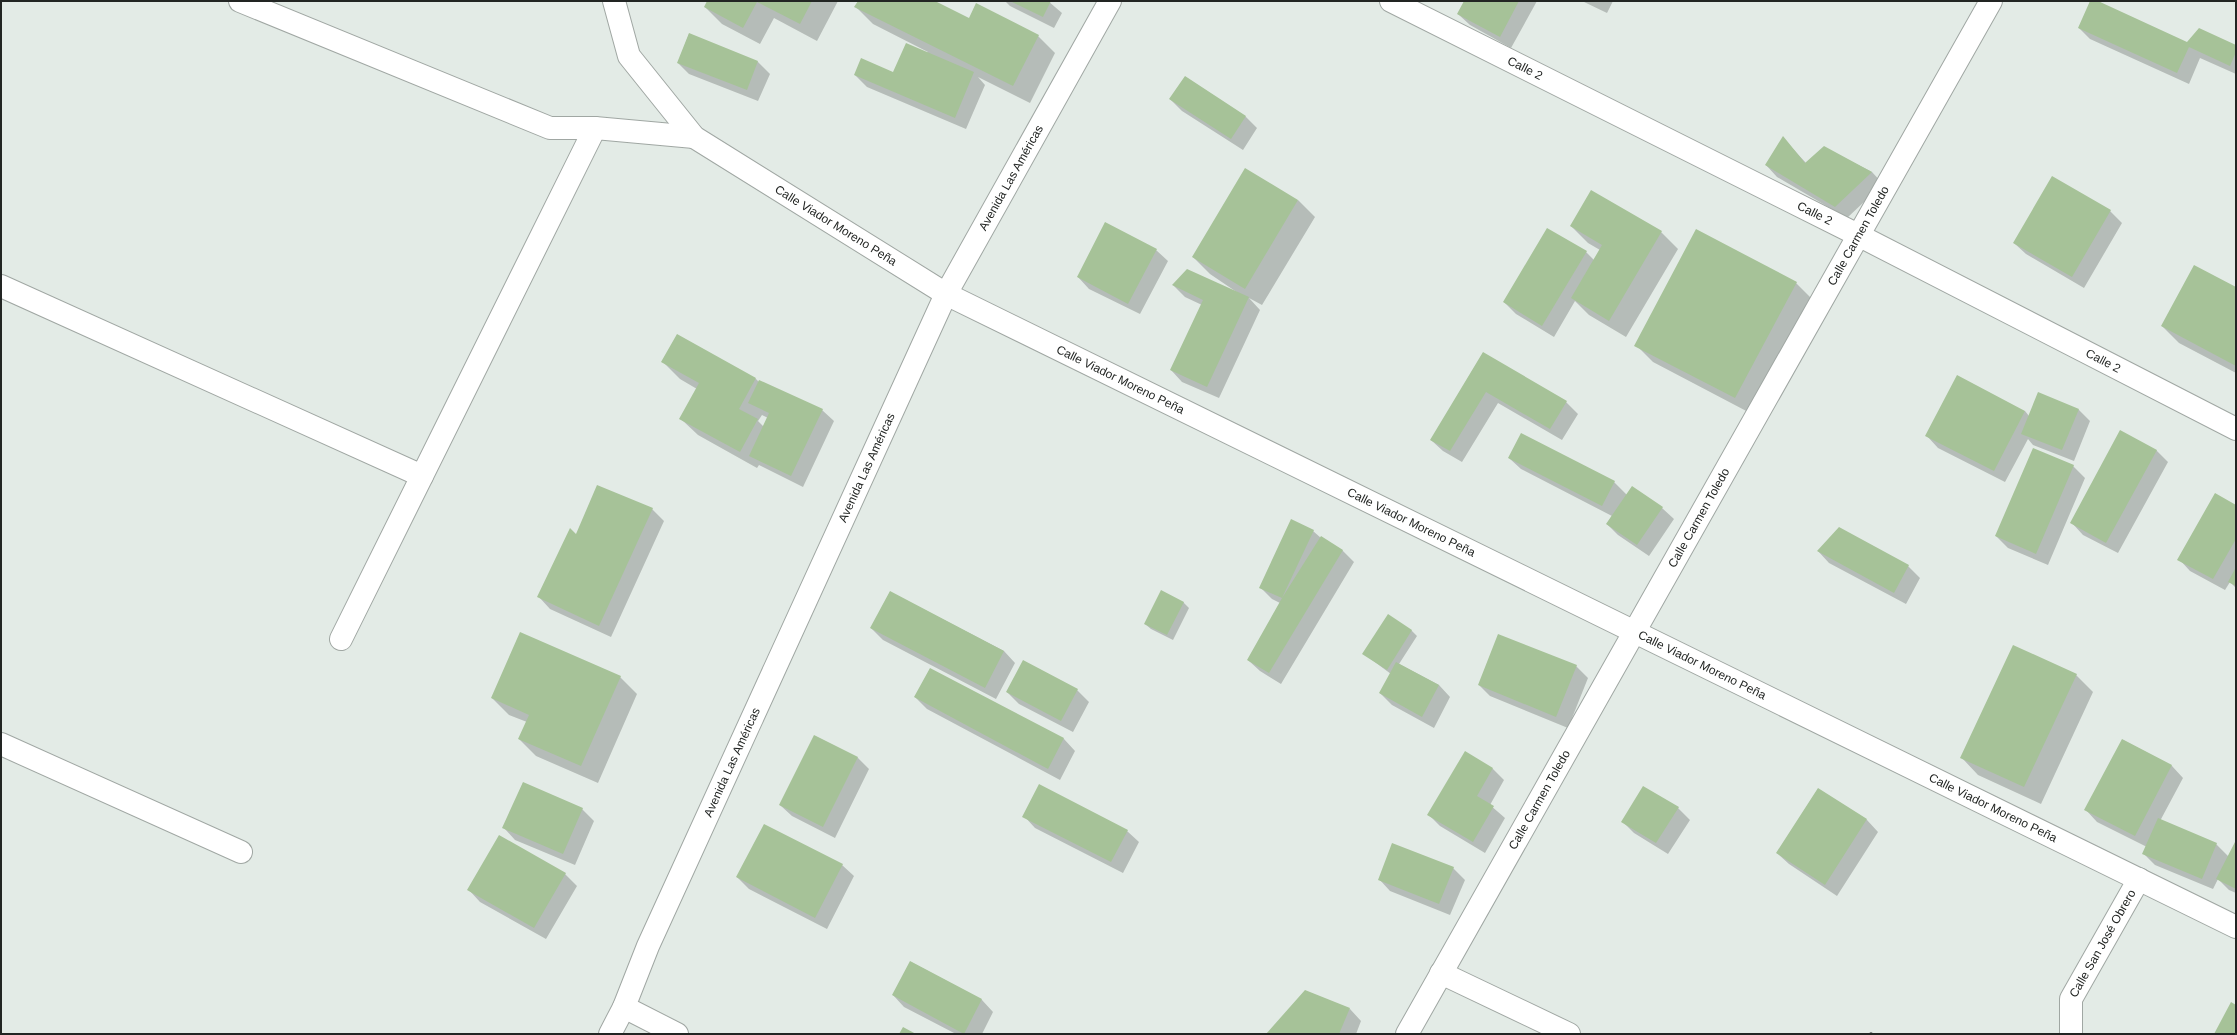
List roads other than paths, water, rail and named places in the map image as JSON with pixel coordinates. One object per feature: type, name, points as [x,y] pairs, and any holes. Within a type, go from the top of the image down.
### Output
[{"type":"street","points":[[240,1],[550,128],[596,128],[694,136]]},
{"type":"street","name":"Calle Viador Moreno Peña","points":[[614,1],[629,56],[694,136],[946,294],[2139,878],[2236,927]]},
{"type":"street","name":"Avenida Las Américas","points":[[610,1034],[624,1007],[648,946],[946,294],[1110,1]]},
{"type":"street","name":"Calle 2","points":[[1391,1],[1858,235],[2236,429]]},
{"type":"street","name":"Calle Carmen Toledo","points":[[1407,1034],[1991,1]]},
{"type":"street","points":[[341,639],[596,128]]},
{"type":"street","points":[[1,286],[422,476]]},
{"type":"street","points":[[1,744],[241,852]]},
{"type":"street","name":"Calle San José Obrero","points":[[2071,1034],[2071,999],[2139,878]]},
{"type":"street","points":[[1441,973],[1569,1034]]},
{"type":"street","points":[[624,1007],[676,1034]]}]
